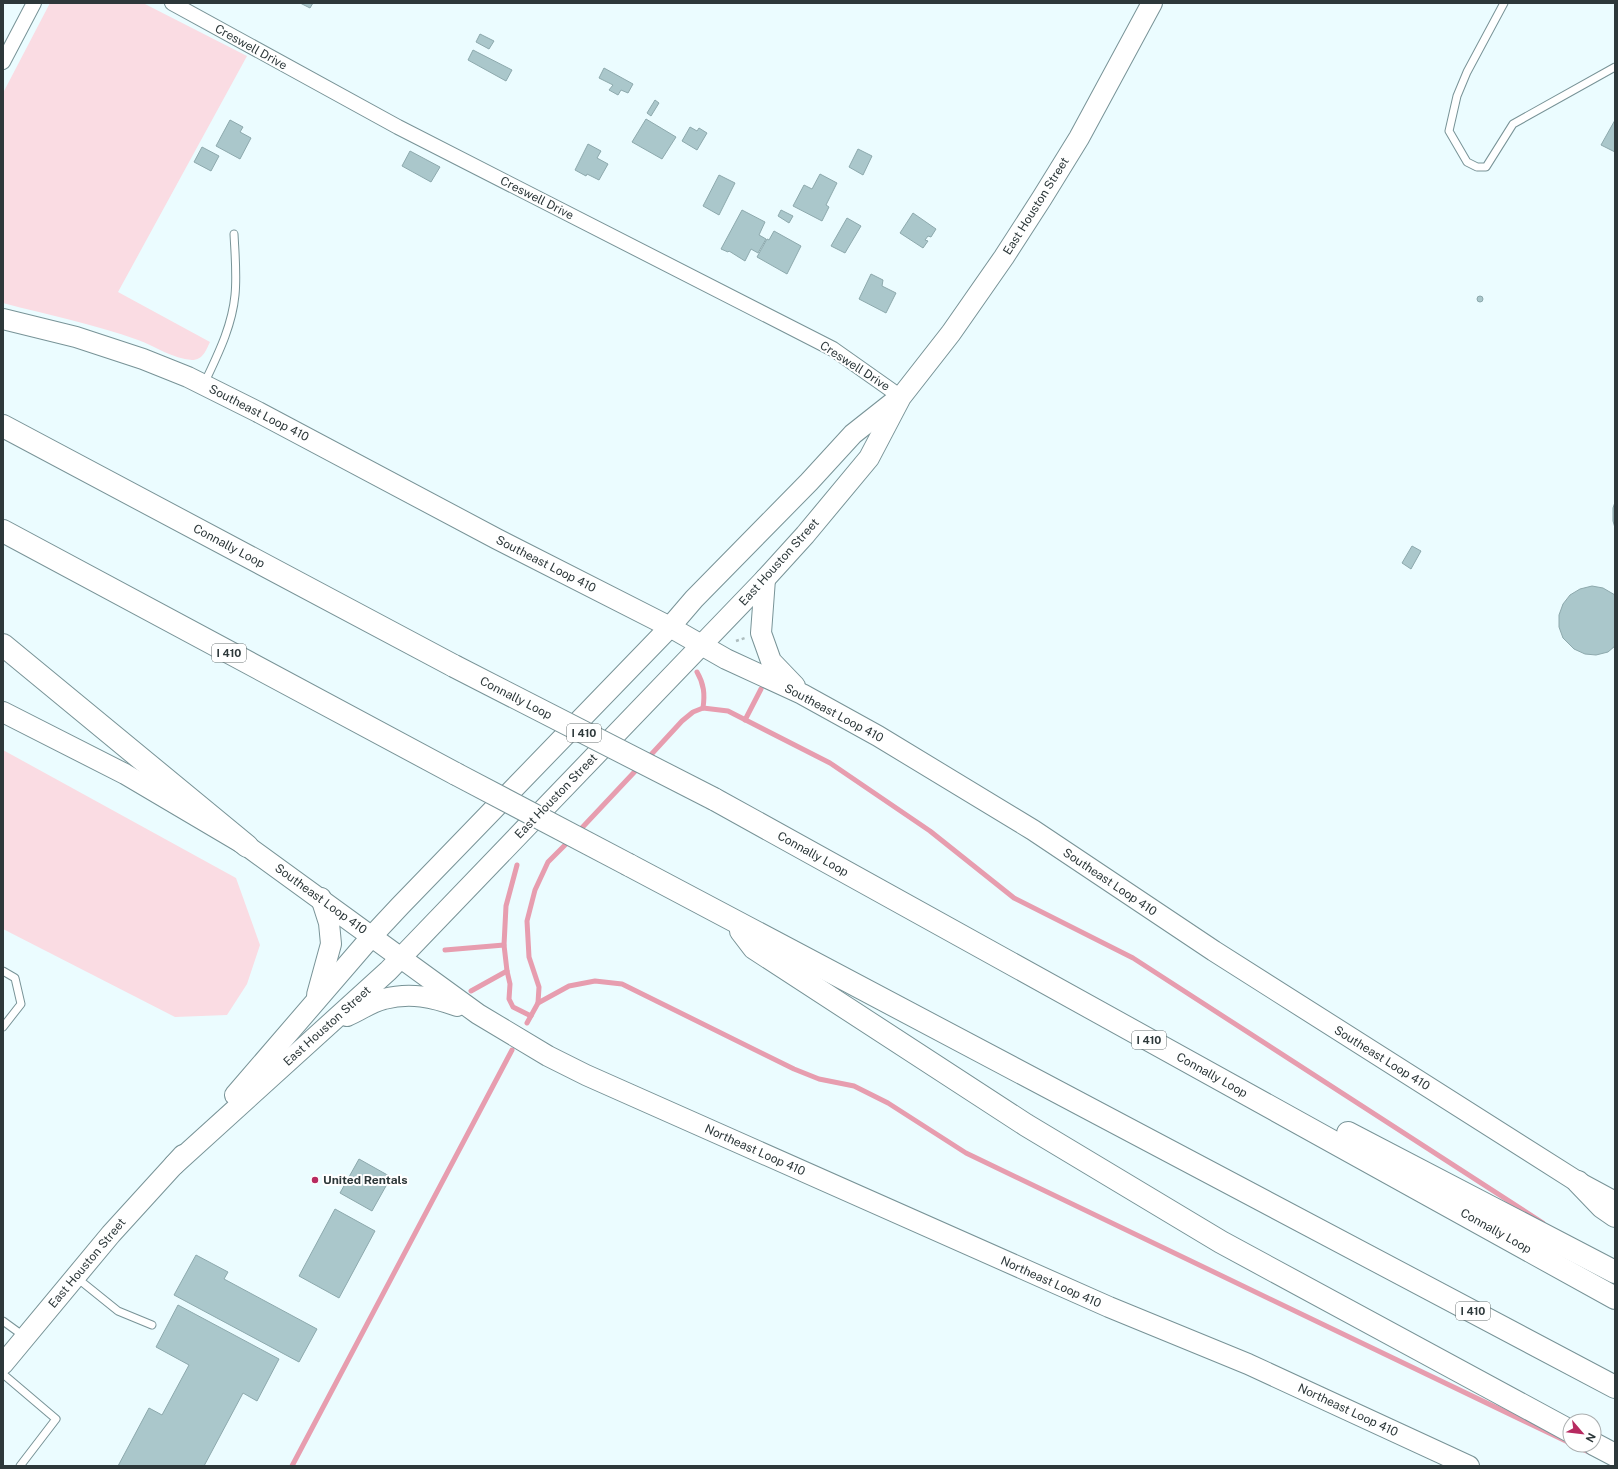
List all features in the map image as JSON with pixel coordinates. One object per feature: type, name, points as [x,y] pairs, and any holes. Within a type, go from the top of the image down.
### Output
[{"type":"highway","name":"Connally Loop","points":[[3,426],[454,666],[714,799],[1615,1298]]},
{"type":"highway","name":"I 410","points":[[3,531],[734,922],[1615,1387]]},
{"type":"highway","points":[[3,645],[247,846]]},
{"type":"highway","points":[[734,922],[754,948],[1007,1113],[1221,1242],[1562,1427]]},
{"type":"highway","points":[[1238,1089],[1348,1133],[1615,1272]]},
{"type":"highway","points":[[1578,1182],[1602,1207],[1615,1216]]},
{"type":"highway","points":[[1602,1448],[1615,1455]]},
{"type":"main road","name":"East Houston Street","points":[[174,1165],[381,977],[765,579],[805,535],[869,458],[901,397],[951,333],[1004,257],[1079,138],[1152,3]]},
{"type":"main road","name":"Southeast Loop 410","points":[[3,319],[76,337],[143,359],[188,377],[265,415],[497,539],[670,627],[726,659],[802,694],[878,736],[1033,830],[1214,951],[1578,1182],[1615,1202]]},
{"type":"main road","name":"East Houston Street","points":[[3,1364],[111,1234],[174,1165],[372,936],[670,627],[694,599],[809,482],[853,434],[901,397]]},
{"type":"main road","points":[[765,579],[761,633],[771,662],[802,694]]},
{"type":"main road","name":"Southeast Loop 410","points":[[3,712],[125,774],[247,846],[321,898],[478,1014],[548,1056],[586,1075],[633,1095]]},
{"type":"main road","points":[[315,1002],[331,944],[329,923],[321,898]]},
{"type":"main road","points":[[325,1027],[383,999],[408,995],[436,998],[478,1014]]},
{"type":"main road","name":"Northeast Loop 410","points":[[633,1095],[1109,1307],[1248,1364],[1469,1466]]},
{"type":"street","points":[[3,62],[34,3]]},
{"type":"street","name":"Creswell Drive","points":[[172,3],[398,128],[833,349],[901,397]]},
{"type":"lane","points":[[1504,3],[1467,72],[1457,96],[1449,131],[1467,162],[1477,167],[1486,167],[1513,124],[1615,67]]},
{"type":"lane","points":[[204,385],[221,348],[229,326],[234,303],[234,234]]},
{"type":"lane","points":[[3,971],[15,978],[21,1004],[3,1027]]},
{"type":"lane","points":[[75,1277],[118,1311],[152,1325]]},
{"type":"lane","points":[[3,1321],[25,1337]]},
{"type":"lane","points":[[3,1374],[56,1420],[20,1466]]},
{"type":"shaded area","points":[[50,3],[143,3],[247,56],[118,292],[210,342],[204,354],[196,360],[178,357],[121,334],[88,324],[3,303],[3,93]]},
{"type":"shaded area","points":[[3,750],[236,878],[260,945],[247,984],[227,1015],[175,1017],[3,929]]},
{"type":"building","points":[[300,3],[313,3],[310,8]]},
{"type":"building","points":[[480,34],[494,41],[489,49],[476,42]]},
{"type":"building","points":[[473,50],[512,70],[506,81],[468,60]]},
{"type":"building","points":[[604,68],[633,84],[628,93],[621,90],[618,95],[609,90],[613,85],[599,78]]},
{"type":"building","points":[[655,100],[659,103],[651,116],[647,113]]},
{"type":"building","points":[[646,119],[676,137],[662,159],[632,142]]},
{"type":"building","points":[[230,120],[243,127],[240,132],[251,138],[240,159],[216,146]]},
{"type":"building","points":[[1615,120],[1615,152],[1601,145]]},
{"type":"building","points":[[690,127],[697,131],[699,128],[707,133],[697,150],[682,141]]},
{"type":"building","points":[[588,144],[601,151],[597,158],[608,164],[599,180],[587,174],[586,176],[575,170]]},
{"type":"building","points":[[202,147],[219,156],[211,171],[194,162]]},
{"type":"building","points":[[858,149],[872,156],[863,175],[849,167]]},
{"type":"building","points":[[410,151],[440,167],[431,182],[402,166]]},
{"type":"building","points":[[820,174],[837,183],[826,205],[829,207],[822,221],[793,206],[804,185],[812,189]]},
{"type":"building","points":[[719,175],[735,183],[719,215],[703,206]]},
{"type":"building","points":[[742,210],[765,222],[759,235],[766,239],[758,253],[751,249],[745,261],[729,251],[728,252],[721,249]]},
{"type":"building","points":[[781,210],[793,216],[789,223],[778,216]]},
{"type":"building","points":[[913,213],[936,229],[931,237],[928,236],[925,240],[928,241],[923,248],[900,233]]},
{"type":"building","points":[[847,218],[861,226],[845,253],[831,246]]},
{"type":"building","points":[[774,231],[801,246],[787,274],[757,257],[767,239],[769,240]]},
{"type":"building","points":[[871,274],[883,280],[882,286],[896,293],[886,313],[859,299]]},
{"type":"building","points":[[1480,296],[1483,299],[1480,302],[1477,299]]},
{"type":"building","points":[[1615,502],[1615,528],[1613,521],[1613,508]]},
{"type":"building","points":[[1412,546],[1421,551],[1411,569],[1402,563]]},
{"type":"building","points":[[1592,586],[1603,588],[1615,595],[1615,646],[1608,652],[1596,655],[1585,654],[1574,649],[1563,638],[1559,627],[1559,615],[1563,604],[1570,595],[1580,589]]},
{"type":"building","points":[[359,1159],[391,1177],[372,1211],[340,1193]]},
{"type":"building","points":[[335,1209],[375,1231],[339,1298],[299,1276]]},
{"type":"building","points":[[196,1255],[228,1272],[224,1279],[317,1329],[299,1362],[174,1295]]},
{"type":"building","points":[[178,1305],[279,1359],[257,1401],[243,1393],[204,1466],[118,1466],[149,1408],[162,1415],[189,1365],[156,1347]]},
{"type":"waterway","points":[[697,672],[703,689],[703,708]]},
{"type":"waterway","points":[[745,720],[761,689]]},
{"type":"waterway","points":[[647,759],[682,721],[693,712],[703,708],[728,711],[830,763],[930,831],[1014,898],[1133,958],[1543,1223]]},
{"type":"waterway","points":[[578,832],[640,766]]},
{"type":"waterway","points":[[527,1023],[538,1003],[539,987],[529,957],[527,921],[535,890],[548,862],[570,840]]},
{"type":"waterway","points":[[517,865],[506,906],[504,945],[510,984],[509,999],[513,1007],[531,1016]]},
{"type":"waterway","points":[[445,950],[504,945]]},
{"type":"waterway","points":[[471,991],[507,971]]},
{"type":"waterway","points":[[538,1003],[569,986],[595,981],[622,984],[794,1069],[819,1079],[854,1086],[888,1103],[966,1153],[1562,1439]]},
{"type":"waterway","points":[[292,1466],[512,1050]]},
{"type":"place","name":"United Rentals","points":[[315,1180]]}]
